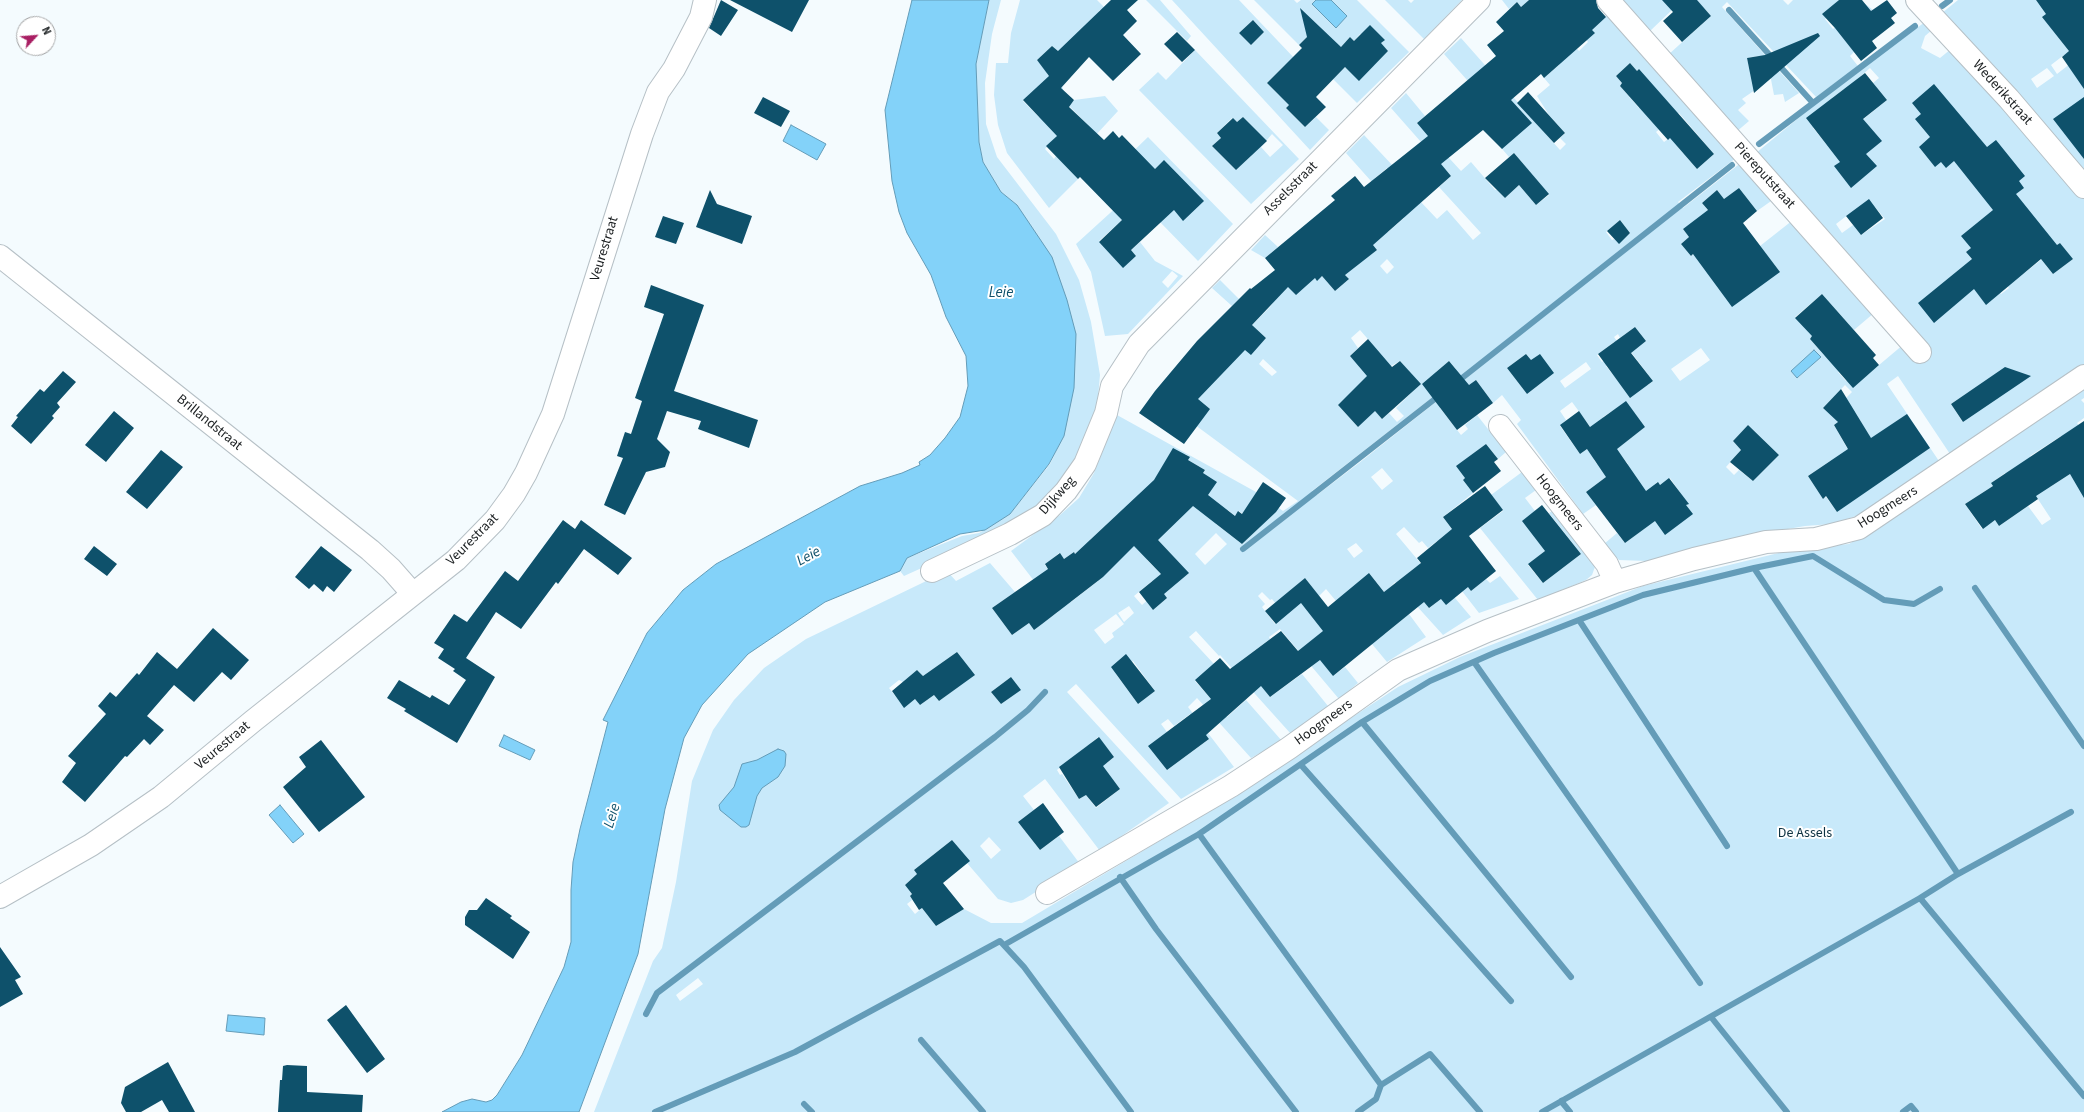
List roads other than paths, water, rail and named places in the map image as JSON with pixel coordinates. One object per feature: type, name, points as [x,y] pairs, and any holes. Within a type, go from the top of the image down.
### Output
[{"type":"street","name":"Veurestraat","points":[[0,897],[91,844],[161,797],[253,721],[456,560],[495,520],[514,494],[536,454],[553,414],[642,134],[658,92],[681,56],[700,17],[706,0]]},
{"type":"street","name":"Asselsstraat","points":[[1112,386],[1139,344],[1480,0]]},
{"type":"street","name":"Piereputstraat","points":[[1608,0],[1920,352]]},
{"type":"street","name":"Wederikstraat","points":[[1917,0],[2009,99],[2084,187]]},
{"type":"street","name":"Brillandstraat","points":[[0,256],[370,550],[391,569],[413,594]]},
{"type":"street","name":"Hoogmeers","points":[[1047,893],[1231,786],[1289,748],[1398,670],[1487,631],[1616,582],[1694,559],[1766,542],[1816,539],[1859,528],[2084,376]]},
{"type":"street","name":"Dijkweg","points":[[932,570],[1010,534],[1043,515],[1066,491],[1085,464],[1106,413],[1112,386]]},
{"type":"street","name":"Hoogmeers","points":[[1500,426],[1607,564],[1616,582]]},
{"type":"water","name":"Leie","points":[[912,0],[989,0],[976,64],[979,142],[983,162],[1001,192],[1017,205],[1052,257],[1067,300],[1076,334],[1074,388],[1064,436],[1049,464],[1010,514],[985,530],[960,534],[907,558],[900,571],[825,602],[748,654],[702,705],[684,738],[665,809],[638,954],[579,1112],[442,1112],[461,1102],[472,1099],[486,1102],[492,1100],[497,1095],[522,1055],[564,967],[571,942],[571,890],[573,862],[580,829],[608,722],[603,720],[647,633],[683,590],[716,564],[860,486],[902,473],[920,465],[919,462],[930,455],[945,438],[960,417],[968,386],[966,356],[946,317],[931,275],[907,233],[899,212],[892,181],[885,110]]},
{"type":"water","points":[[1316,0],[1331,0],[1347,16],[1336,28],[1312,4]]},
{"type":"water","points":[[791,125],[826,144],[817,160],[783,141]]},
{"type":"water","points":[[1814,350],[1821,357],[1797,378],[1791,371]]},
{"type":"water","points":[[504,735],[535,750],[530,760],[499,746]]},
{"type":"water","points":[[778,749],[784,751],[786,754],[785,766],[778,777],[762,788],[757,796],[749,825],[746,827],[741,827],[720,810],[719,805],[734,787],[742,764],[757,760]]},
{"type":"water","points":[[280,805],[304,834],[293,843],[269,815]]},
{"type":"water","points":[[228,1015],[265,1018],[264,1035],[226,1031]]},
{"type":"waterway","points":[[1942,6],[1950,0]]},
{"type":"waterway","points":[[1729,10],[1813,103]]},
{"type":"waterway","points":[[1759,144],[1915,26]]},
{"type":"waterway","points":[[1457,382],[1732,165]]},
{"type":"waterway","points":[[1243,549],[1440,395]]},
{"type":"waterway","points":[[1754,568],[1813,556],[1884,600],[1914,604],[1940,589]]},
{"type":"waterway","points":[[1004,945],[1199,834],[1362,722],[1430,681],[1494,653],[1643,595],[1754,568],[1958,874],[1920,898],[2084,1096]]},
{"type":"waterway","points":[[1975,588],[2084,746]]},
{"type":"waterway","points":[[1579,620],[1727,846]]},
{"type":"waterway","points":[[1474,662],[1700,983]]},
{"type":"waterway","points":[[646,1014],[657,993],[995,737],[1028,710],[1045,692]]},
{"type":"waterway","points":[[1362,722],[1571,977]]},
{"type":"waterway","points":[[1301,765],[1511,1001]]},
{"type":"waterway","points":[[1958,874],[2071,812]]},
{"type":"waterway","points":[[1199,834],[1381,1085],[1376,1099],[1358,1112]]},
{"type":"waterway","points":[[1120,877],[1156,929],[1296,1112]]},
{"type":"waterway","points":[[1542,1112],[1920,898]]},
{"type":"waterway","points":[[655,1112],[795,1052],[1000,941],[1024,967],[1131,1112]]},
{"type":"waterway","points":[[1711,1017],[1787,1112]]},
{"type":"waterway","points":[[921,1040],[983,1112]]},
{"type":"waterway","points":[[1381,1085],[1430,1054],[1480,1112]]},
{"type":"waterway","points":[[1561,1101],[1570,1112]]},
{"type":"waterway","points":[[804,1104],[812,1112]]},
{"type":"waterway","points":[[1903,1112],[1911,1106],[1916,1112]]},
{"type":"park label","name":"De Assels","points":[[1805,834]]}]
